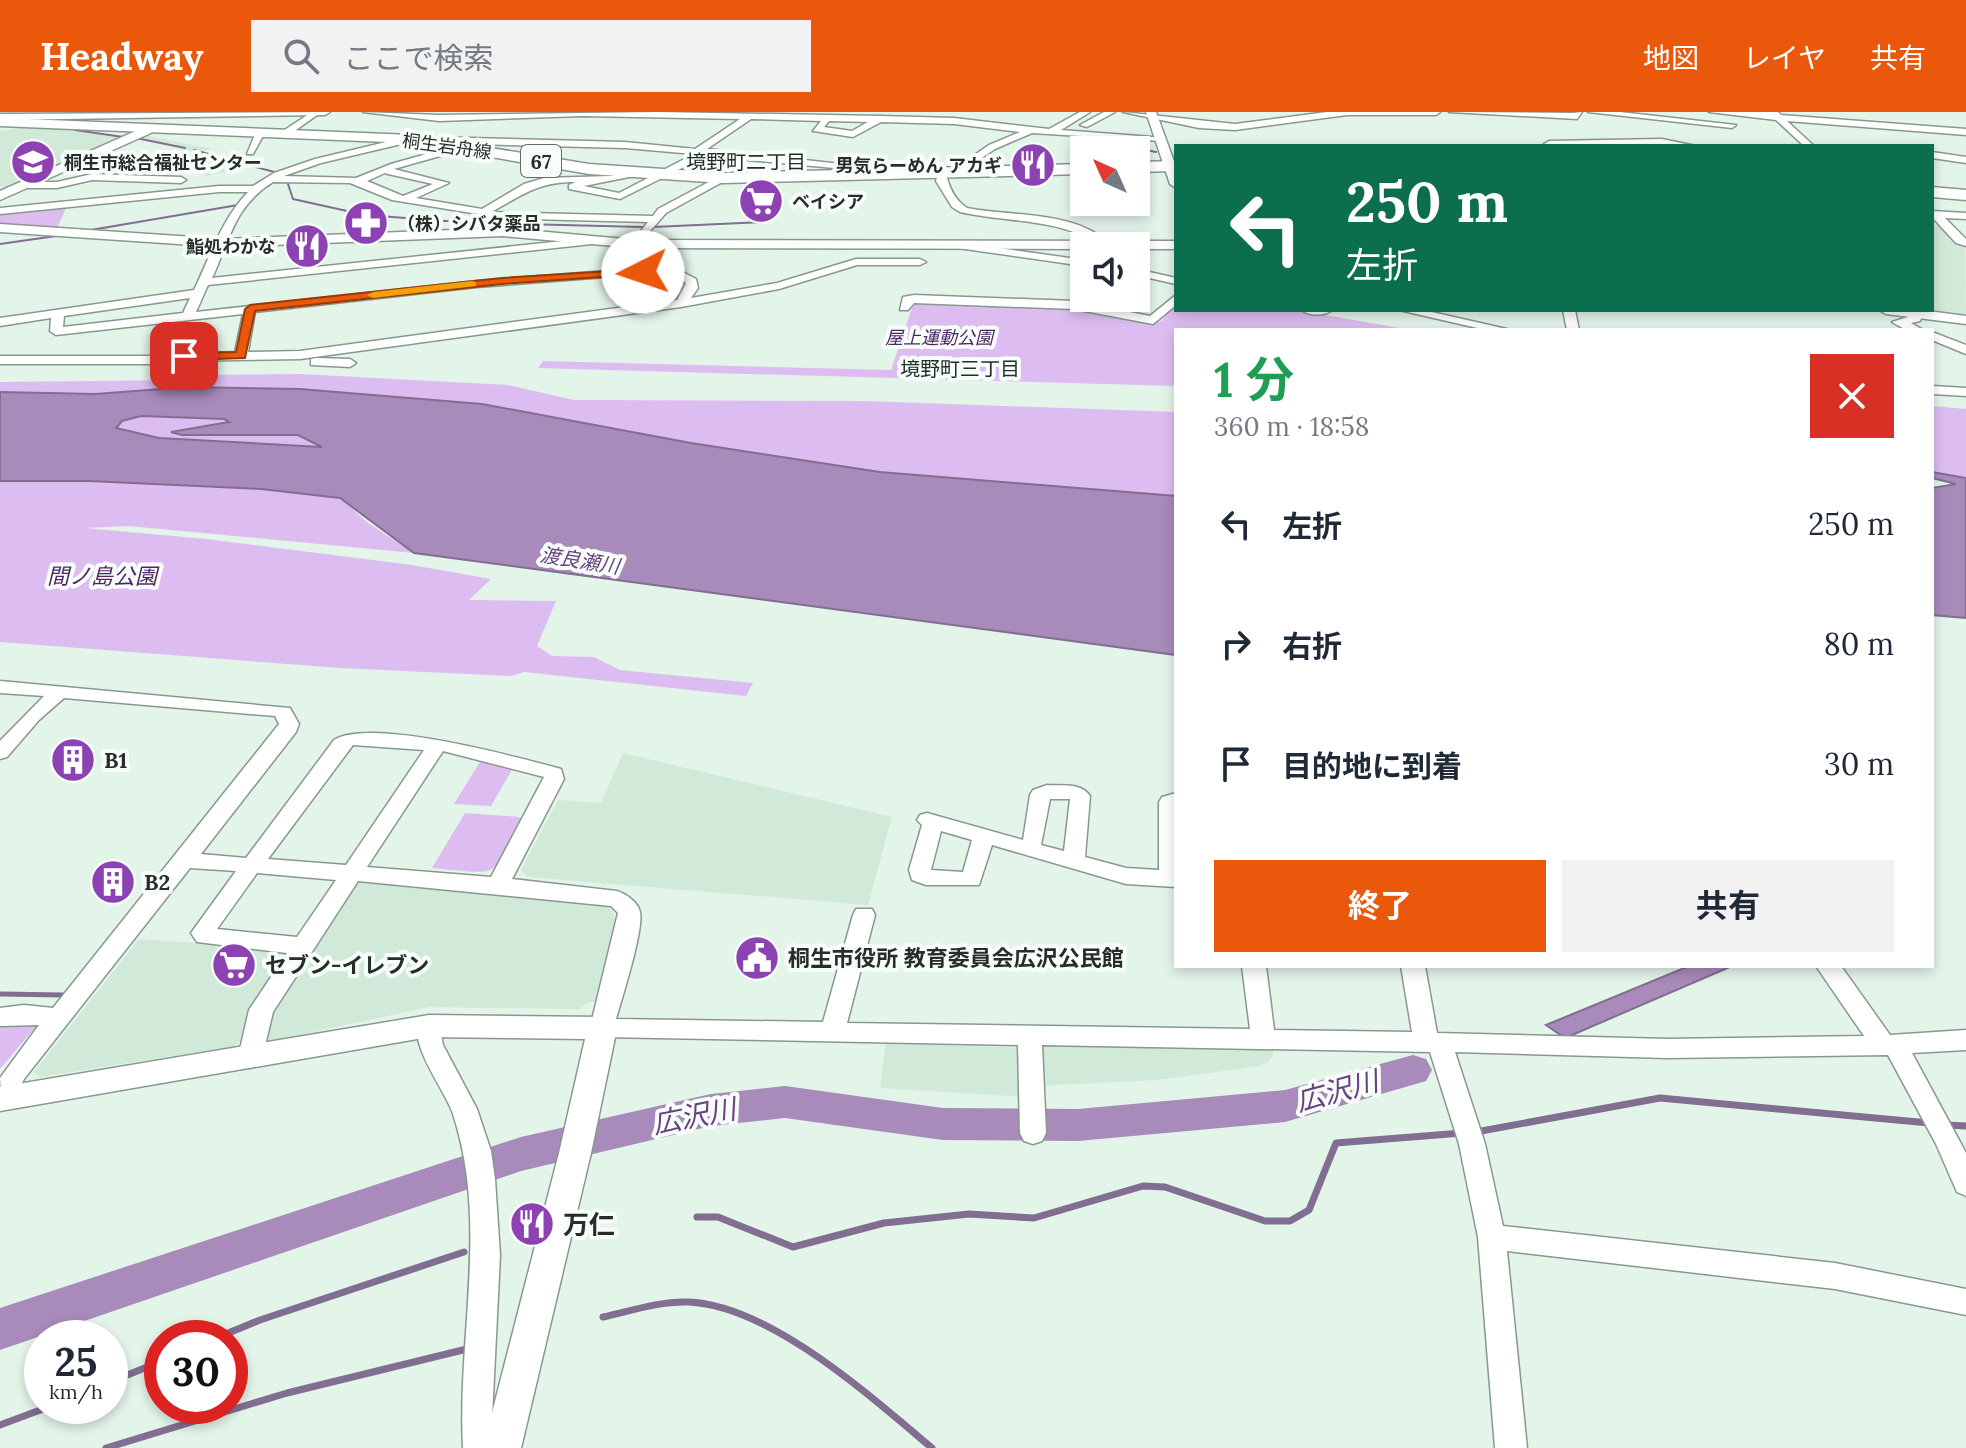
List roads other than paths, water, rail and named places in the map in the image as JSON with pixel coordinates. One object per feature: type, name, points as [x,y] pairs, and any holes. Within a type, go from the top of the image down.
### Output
[{"type":"main road","name":"桐生岩舟線","points":[[5,120],[147,130],[430,140],[631,174],[723,178],[1070,169]]},
{"type":"main road","points":[[0,196],[147,130]]},
{"type":"main road","points":[[1150,167],[1173,166]]},
{"type":"main road","points":[[1934,192],[1966,195]]},
{"type":"street","points":[[5,120],[325,112]]},
{"type":"street","points":[[367,112],[439,118],[583,113],[933,120],[963,121],[1029,131],[1160,136],[1199,125]]},
{"type":"street","points":[[1050,132],[1086,112]]},
{"type":"street","points":[[1084,125],[1111,112]]},
{"type":"street","points":[[1127,112],[1199,125],[1235,127],[1347,112],[1436,112]]},
{"type":"street","points":[[1453,112],[1577,116],[1578,112]]},
{"type":"street","points":[[1592,112],[1708,124],[1788,126]]},
{"type":"street","points":[[1674,112],[1703,112],[1715,133],[1697,144]]},
{"type":"street","points":[[1713,112],[1776,114],[1966,132]]},
{"type":"street","points":[[283,135],[316,113]]},
{"type":"street","points":[[1513,113],[1531,125]]},
{"type":"street","points":[[1776,114],[1807,144]]},
{"type":"street","points":[[1152,115],[1173,166]]},
{"type":"street","points":[[645,125],[654,116]]},
{"type":"street","points":[[589,180],[573,187],[620,196],[658,179],[658,175],[702,151],[750,116]]},
{"type":"street","points":[[831,117],[816,129],[853,134],[880,119]]},
{"type":"street","points":[[910,132],[933,120]]},
{"type":"street","points":[[1029,131],[992,147],[949,172],[941,181],[956,205],[964,210],[1088,232]]},
{"type":"street","points":[[250,152],[259,134]]},
{"type":"street","points":[[625,145],[635,135]]},
{"type":"street","points":[[188,315],[223,243],[225,228],[237,209],[256,189],[271,179],[318,161],[411,139]]},
{"type":"street","points":[[430,140],[625,145],[912,173]]},
{"type":"street","points":[[1548,142],[1594,144]]},
{"type":"street","points":[[1632,144],[1677,144]]},
{"type":"street","points":[[358,181],[462,147]]},
{"type":"street","points":[[1934,155],[1966,160]]},
{"type":"street","points":[[384,170],[444,183],[402,199]]},
{"type":"street","points":[[271,179],[335,178],[358,181],[402,199],[483,212],[503,203],[524,186],[566,178],[589,180],[631,174]]},
{"type":"street","points":[[26,185],[57,185],[92,177],[181,180]]},
{"type":"street","points":[[636,244],[653,219],[723,178]]},
{"type":"street","points":[[0,211],[219,189],[256,189]]},
{"type":"street","points":[[483,212],[483,215],[529,217],[653,219]]},
{"type":"street","points":[[1934,215],[1966,216]]},
{"type":"street","points":[[1934,215],[1960,241],[1966,243]]},
{"type":"street","points":[[0,228],[223,243],[503,232],[636,244],[1070,245]]},
{"type":"street","points":[[56,331],[250,309],[484,267],[592,241]]},
{"type":"street","points":[[955,245],[1070,261]]},
{"type":"street","points":[[1150,245],[1174,245]]},
{"type":"street","points":[[147,360],[300,355],[681,303],[779,286],[856,262],[920,262]]},
{"type":"street","points":[[0,322],[201,288],[484,267],[673,271],[692,281],[692,288],[681,303]]},
{"type":"street","points":[[1150,275],[1174,281]]},
{"type":"street","points":[[904,307],[907,300],[914,299],[1068,305],[1153,320],[1174,301]]},
{"type":"street","points":[[241,355],[250,309]]},
{"type":"street","points":[[1415,312],[1495,328]]},
{"type":"street","points":[[1902,312],[1966,320]]},
{"type":"street","points":[[43,351],[52,348],[58,314]]},
{"type":"street","points":[[1912,328],[1898,322],[1916,318],[1917,314]]},
{"type":"street","points":[[1934,337],[1966,350]]},
{"type":"street","points":[[0,360],[350,363]]},
{"type":"street","points":[[1934,390],[1966,392]]},
{"type":"street","points":[[0,687],[283,712],[289,724],[286,732],[15,1073],[1,1099]]},
{"type":"street","points":[[0,753],[32,716],[61,691]]},
{"type":"street","points":[[303,946],[205,936],[202,933],[249,865],[341,744],[354,739],[437,745],[550,771],[556,775],[498,885]]},
{"type":"street","points":[[250,1058],[261,1010],[437,745]]},
{"type":"street","points":[[1029,848],[1033,841],[1040,795],[1047,792],[1077,793],[1080,796],[1074,862]]},
{"type":"street","points":[[984,836],[971,880],[920,875],[930,821],[1029,848],[1126,876],[1173,879],[1169,802],[1174,801]]},
{"type":"street","points":[[184,860],[609,896],[624,904],[629,911],[629,923],[602,1028],[584,1116],[502,1448]]},
{"type":"street","points":[[832,1032],[864,915]]},
{"type":"street","points":[[1254,968],[1263,1040]]},
{"type":"street","points":[[1414,968],[1434,1042],[1472,1144],[1492,1237],[1511,1448]]},
{"type":"street","points":[[1830,968],[1890,1046],[1936,1118],[1966,1184]]},
{"type":"street","points":[[0,1017],[24,1014],[59,1018]]},
{"type":"street","points":[[1,1099],[429,1026],[1434,1042],[1599,1049],[1890,1046],[1966,1040]]},
{"type":"street","points":[[429,1026],[431,1045],[464,1109],[480,1165],[486,1255],[477,1418],[479,1448]]},
{"type":"street","points":[[1030,1037],[1033,1122]]},
{"type":"street","points":[[1492,1237],[1835,1276],[1966,1302]]},
{"type":"water","name":"渡良瀬川","points":[[188,387],[300,389],[482,404],[691,443],[880,472],[1174,496],[1174,655],[414,553],[340,498],[261,489],[89,481],[0,481],[0,392],[95,394]],"holes":[[[141,416],[224,419],[229,422],[171,432],[182,435],[298,435],[322,447],[159,438],[116,428],[122,421]]]},
{"type":"water","points":[[1934,472],[1966,478],[1966,618],[1934,615],[1934,488],[1956,484],[1934,478]]},
{"type":"water","points":[[1684,968],[1727,968],[1565,1038],[1546,1025]]},
{"type":"waterway","points":[[75,130],[123,137]]},
{"type":"waterway","points":[[136,138],[185,148]]},
{"type":"waterway","points":[[194,150],[278,173]]},
{"type":"waterway","points":[[1150,151],[1156,152]]},
{"type":"waterway","points":[[287,181],[293,199],[365,215],[528,227]]},
{"type":"waterway","points":[[85,231],[238,205]]},
{"type":"waterway","points":[[653,227],[765,222]]},
{"type":"waterway","points":[[522,224],[643,227]]},
{"type":"waterway","points":[[0,244],[56,236]]},
{"type":"waterway","points":[[0,994],[63,995]]},
{"type":"waterway","name":"広沢川","points":[[0,1329],[521,1154],[711,1110],[785,1102],[943,1124],[1078,1125],[1285,1106],[1413,1070]]},
{"type":"waterway","points":[[1476,1132],[1660,1098],[1929,1123]]},
{"type":"waterway","points":[[1947,1125],[1966,1126]]},
{"type":"waterway","points":[[697,1217],[718,1217],[793,1247],[884,1223],[969,1214],[1034,1218],[1143,1186],[1165,1187],[1265,1221],[1290,1221],[1309,1210],[1336,1143],[1462,1133]]},
{"type":"waterway","points":[[248,1325],[464,1252]]},
{"type":"waterway","points":[[603,1317],[656,1305],[688,1302],[720,1307],[752,1319],[818,1357],[932,1448]]},
{"type":"waterway","points":[[106,1448],[287,1393],[471,1348]]},
{"type":"waterway","points":[[128,1375],[144,1368]]},
{"type":"waterway","points":[[0,1425],[24,1416]]},
{"type":"place","name":"桐生市総合福祉センター","points":[[33,162]]},
{"type":"place","name":"男気らーめん アカギ","points":[[1033,165]]},
{"type":"place","name":"ベイシア","points":[[761,201]]},
{"type":"place","name":"（株）シバタ薬品","points":[[366,223]]},
{"type":"place","name":"鮨処わかな","points":[[307,246]]},
{"type":"place","name":"B1","points":[[73,760]]},
{"type":"place","name":"B2","points":[[113,882]]},
{"type":"place","name":"桐生市役所 教育委員会広沢公民館","points":[[757,958]]},
{"type":"place","name":"セブン-イレブン","points":[[234,965]]},
{"type":"place","name":"万仁","points":[[532,1224]]},
{"type":"district","name":"境野町二丁目","points":[[746,161]]},
{"type":"district","name":"境野町三丁目","points":[[960,368]]},
{"type":"park label","name":"屋上運動公園","points":[[939,337]]},
{"type":"park label","name":"間ノ島公園","points":[[102,576]]}]
